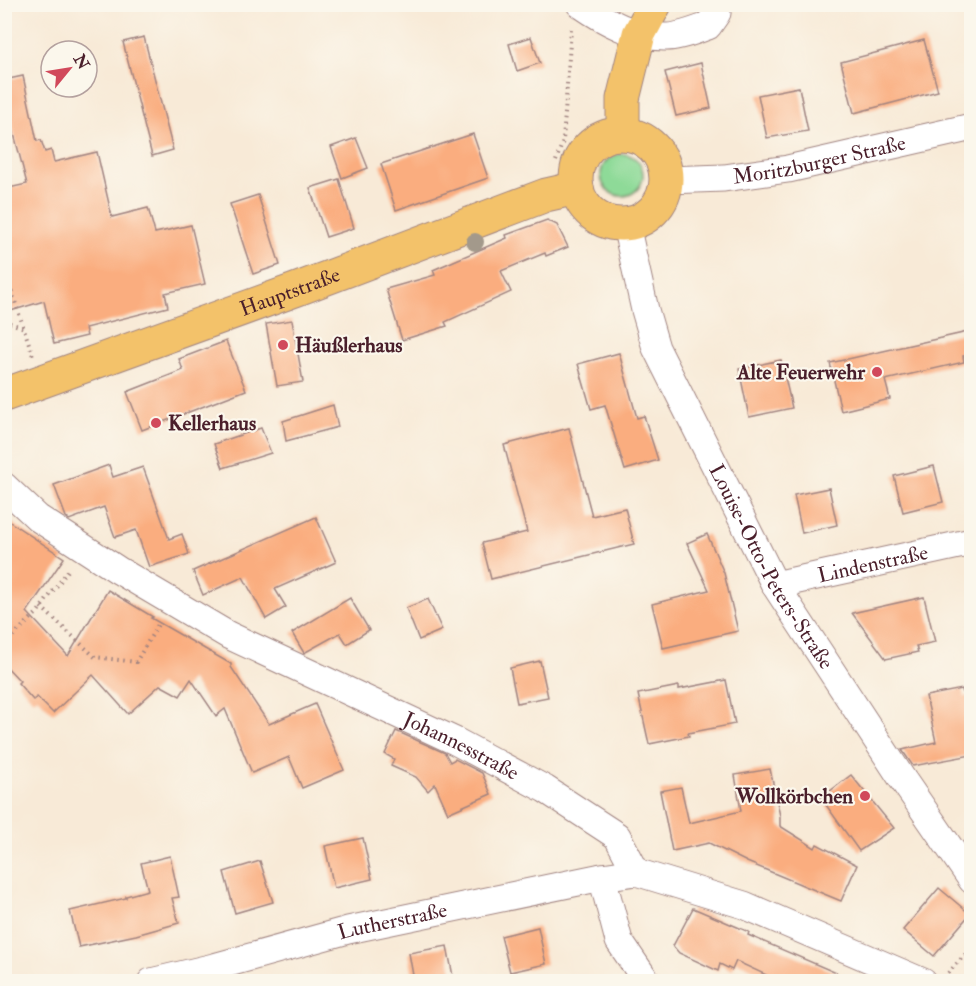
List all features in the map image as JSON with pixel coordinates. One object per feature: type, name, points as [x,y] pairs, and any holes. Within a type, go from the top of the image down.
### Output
[{"type":"main road","points":[[623,134],[623,99],[639,34],[656,4]]},
{"type":"main road","points":[[623,134],[637,136],[659,153],[665,166],[667,180],[665,193],[655,210],[639,222],[626,225],[600,220],[581,201],[561,191],[578,168],[587,150],[597,141],[610,135],[623,134]]},
{"type":"main road","name":"Hauptstraße","points":[[4,395],[40,380],[296,290],[561,191]]},
{"type":"street","points":[[576,16],[603,20],[639,34],[669,38],[708,26],[717,13],[714,4]]},
{"type":"street","name":"Moritzburger Straße","points":[[667,180],[724,178],[788,169],[972,126]]},
{"type":"street","name":"Louise-Otto-Peters-Straße","points":[[626,225],[656,348],[775,585],[903,780],[972,880]]},
{"type":"street","name":"Johannesstraße","points":[[4,486],[38,518],[228,635],[455,741],[545,789],[617,836],[636,872]]},
{"type":"street","name":"Lindenstraße","points":[[775,585],[972,542]]},
{"type":"street","points":[[636,872],[744,904],[923,981]]},
{"type":"street","name":"Lutherstraße","points":[[152,981],[214,967],[348,930],[602,877],[636,872]]},
{"type":"street","points":[[602,877],[619,941],[647,981]]},
{"type":"path","points":[[561,191],[563,141],[576,16]]},
{"type":"path","points":[[4,268],[40,380]]},
{"type":"path","points":[[4,321],[24,328]]},
{"type":"path","points":[[4,644],[41,607],[85,548]]},
{"type":"path","points":[[41,607],[95,657],[136,662],[171,602]]},
{"type":"path","points":[[940,981],[972,947]]},
{"type":"green space","points":[[622,154],[637,160],[643,175],[637,190],[622,196],[607,190],[601,175],[607,160]]},
{"type":"building","points":[[144,37],[173,150],[152,156],[123,42]]},
{"type":"building","points":[[531,37],[540,63],[517,71],[509,44]]},
{"type":"building","points":[[924,40],[938,91],[854,113],[841,62]]},
{"type":"building","points":[[701,63],[711,108],[676,116],[665,72]]},
{"type":"building","points":[[23,76],[37,141],[41,140],[45,152],[51,150],[54,162],[97,152],[112,217],[148,208],[155,233],[191,225],[205,284],[165,293],[168,307],[85,328],[87,336],[54,344],[44,301],[4,313],[4,189],[27,184],[10,118],[4,119],[4,80]]},
{"type":"building","points":[[799,87],[808,131],[767,138],[758,95]]},
{"type":"building","points":[[473,134],[488,178],[396,210],[381,164]]},
{"type":"building","points":[[356,138],[368,168],[342,178],[331,147]]},
{"type":"building","points":[[339,179],[354,228],[326,237],[310,188]]},
{"type":"building","points":[[258,195],[280,265],[253,274],[230,204]]},
{"type":"building","points":[[547,220],[557,225],[568,247],[546,256],[545,253],[501,271],[511,292],[445,322],[447,326],[402,340],[386,289],[435,275],[433,270],[507,238],[506,235]]},
{"type":"building","name":"Häußlerhaus","points":[[292,320],[303,382],[277,386],[266,324]]},
{"type":"building","name":"Alte Feuerwehr","points":[[972,331],[972,354],[963,356],[964,362],[885,380],[890,399],[841,411],[830,363]]},
{"type":"building","points":[[226,341],[246,390],[142,430],[127,392],[183,370],[179,359]]},
{"type":"building","points":[[619,353],[637,418],[644,416],[658,460],[625,470],[605,405],[591,409],[578,364]]},
{"type":"building","points":[[781,360],[792,408],[749,417],[739,369]]},
{"type":"building","points":[[333,405],[338,427],[286,441],[283,421]]},
{"type":"building","points":[[261,428],[271,453],[223,468],[214,444]]},
{"type":"building","points":[[569,428],[592,516],[625,508],[634,544],[491,579],[482,543],[527,532],[504,445]]},
{"type":"building","points":[[109,465],[113,477],[143,467],[169,539],[182,534],[189,554],[149,567],[136,530],[115,537],[104,507],[69,520],[66,517],[54,485]]},
{"type":"building","points":[[934,466],[943,502],[903,512],[894,476]]},
{"type":"building","points":[[829,488],[837,525],[802,533],[794,495]]},
{"type":"building","points":[[316,517],[336,562],[275,589],[286,607],[266,619],[243,577],[203,595],[193,571]]},
{"type":"building","points":[[4,518],[64,558],[27,612],[68,656],[108,590],[153,617],[151,618],[231,664],[269,724],[315,704],[344,770],[302,788],[289,757],[252,773],[225,709],[216,716],[191,679],[180,696],[160,685],[128,714],[93,675],[53,713],[37,697],[33,700],[4,664]]},
{"type":"building","points":[[707,534],[724,573],[738,631],[663,648],[652,604],[709,590],[687,543]]},
{"type":"building","points":[[924,597],[935,642],[916,646],[918,652],[886,659],[852,613]]},
{"type":"building","points":[[350,598],[369,630],[347,644],[340,633],[304,653],[292,633]]},
{"type":"building","points":[[428,599],[442,630],[419,640],[406,608]]},
{"type":"building","points":[[540,661],[548,697],[517,703],[510,668]]},
{"type":"building","points":[[726,680],[735,724],[688,733],[689,736],[649,744],[638,694]]},
{"type":"building","points":[[962,689],[964,697],[972,695],[972,755],[913,766],[902,750],[936,742],[926,696]]},
{"type":"building","points":[[396,731],[445,753],[450,762],[455,759],[482,773],[491,794],[448,813],[435,784],[428,791],[416,777],[391,766],[394,759],[385,754]]},
{"type":"building","points":[[770,769],[780,826],[815,848],[817,844],[857,865],[841,901],[747,862],[709,843],[672,851],[660,791],[681,787],[689,823],[741,811],[735,775]]},
{"type":"building","points":[[851,775],[894,828],[859,851],[821,798]]},
{"type":"building","points":[[363,838],[372,879],[334,888],[325,846]]},
{"type":"building","points":[[170,856],[179,897],[172,898],[179,923],[79,947],[70,911],[126,898],[126,896],[148,890],[141,863]]},
{"type":"building","points":[[260,861],[273,902],[235,913],[224,872]]},
{"type":"building","points":[[939,888],[970,914],[934,956],[903,930]]},
{"type":"building","points":[[693,908],[749,932],[748,935],[855,981],[779,981],[736,961],[732,970],[720,964],[718,971],[679,953],[673,946]]},
{"type":"building","points":[[538,927],[546,964],[510,972],[501,936]]},
{"type":"building","points":[[447,946],[454,981],[414,981],[409,953]]},
{"type":"place","name":"Häußlerhaus","points":[[283,345]]},
{"type":"place","name":"Alte Feuerwehr","points":[[877,372]]},
{"type":"place","name":"Kellerhaus","points":[[156,423]]},
{"type":"place","name":"Wollkörbchen","points":[[865,796]]}]
